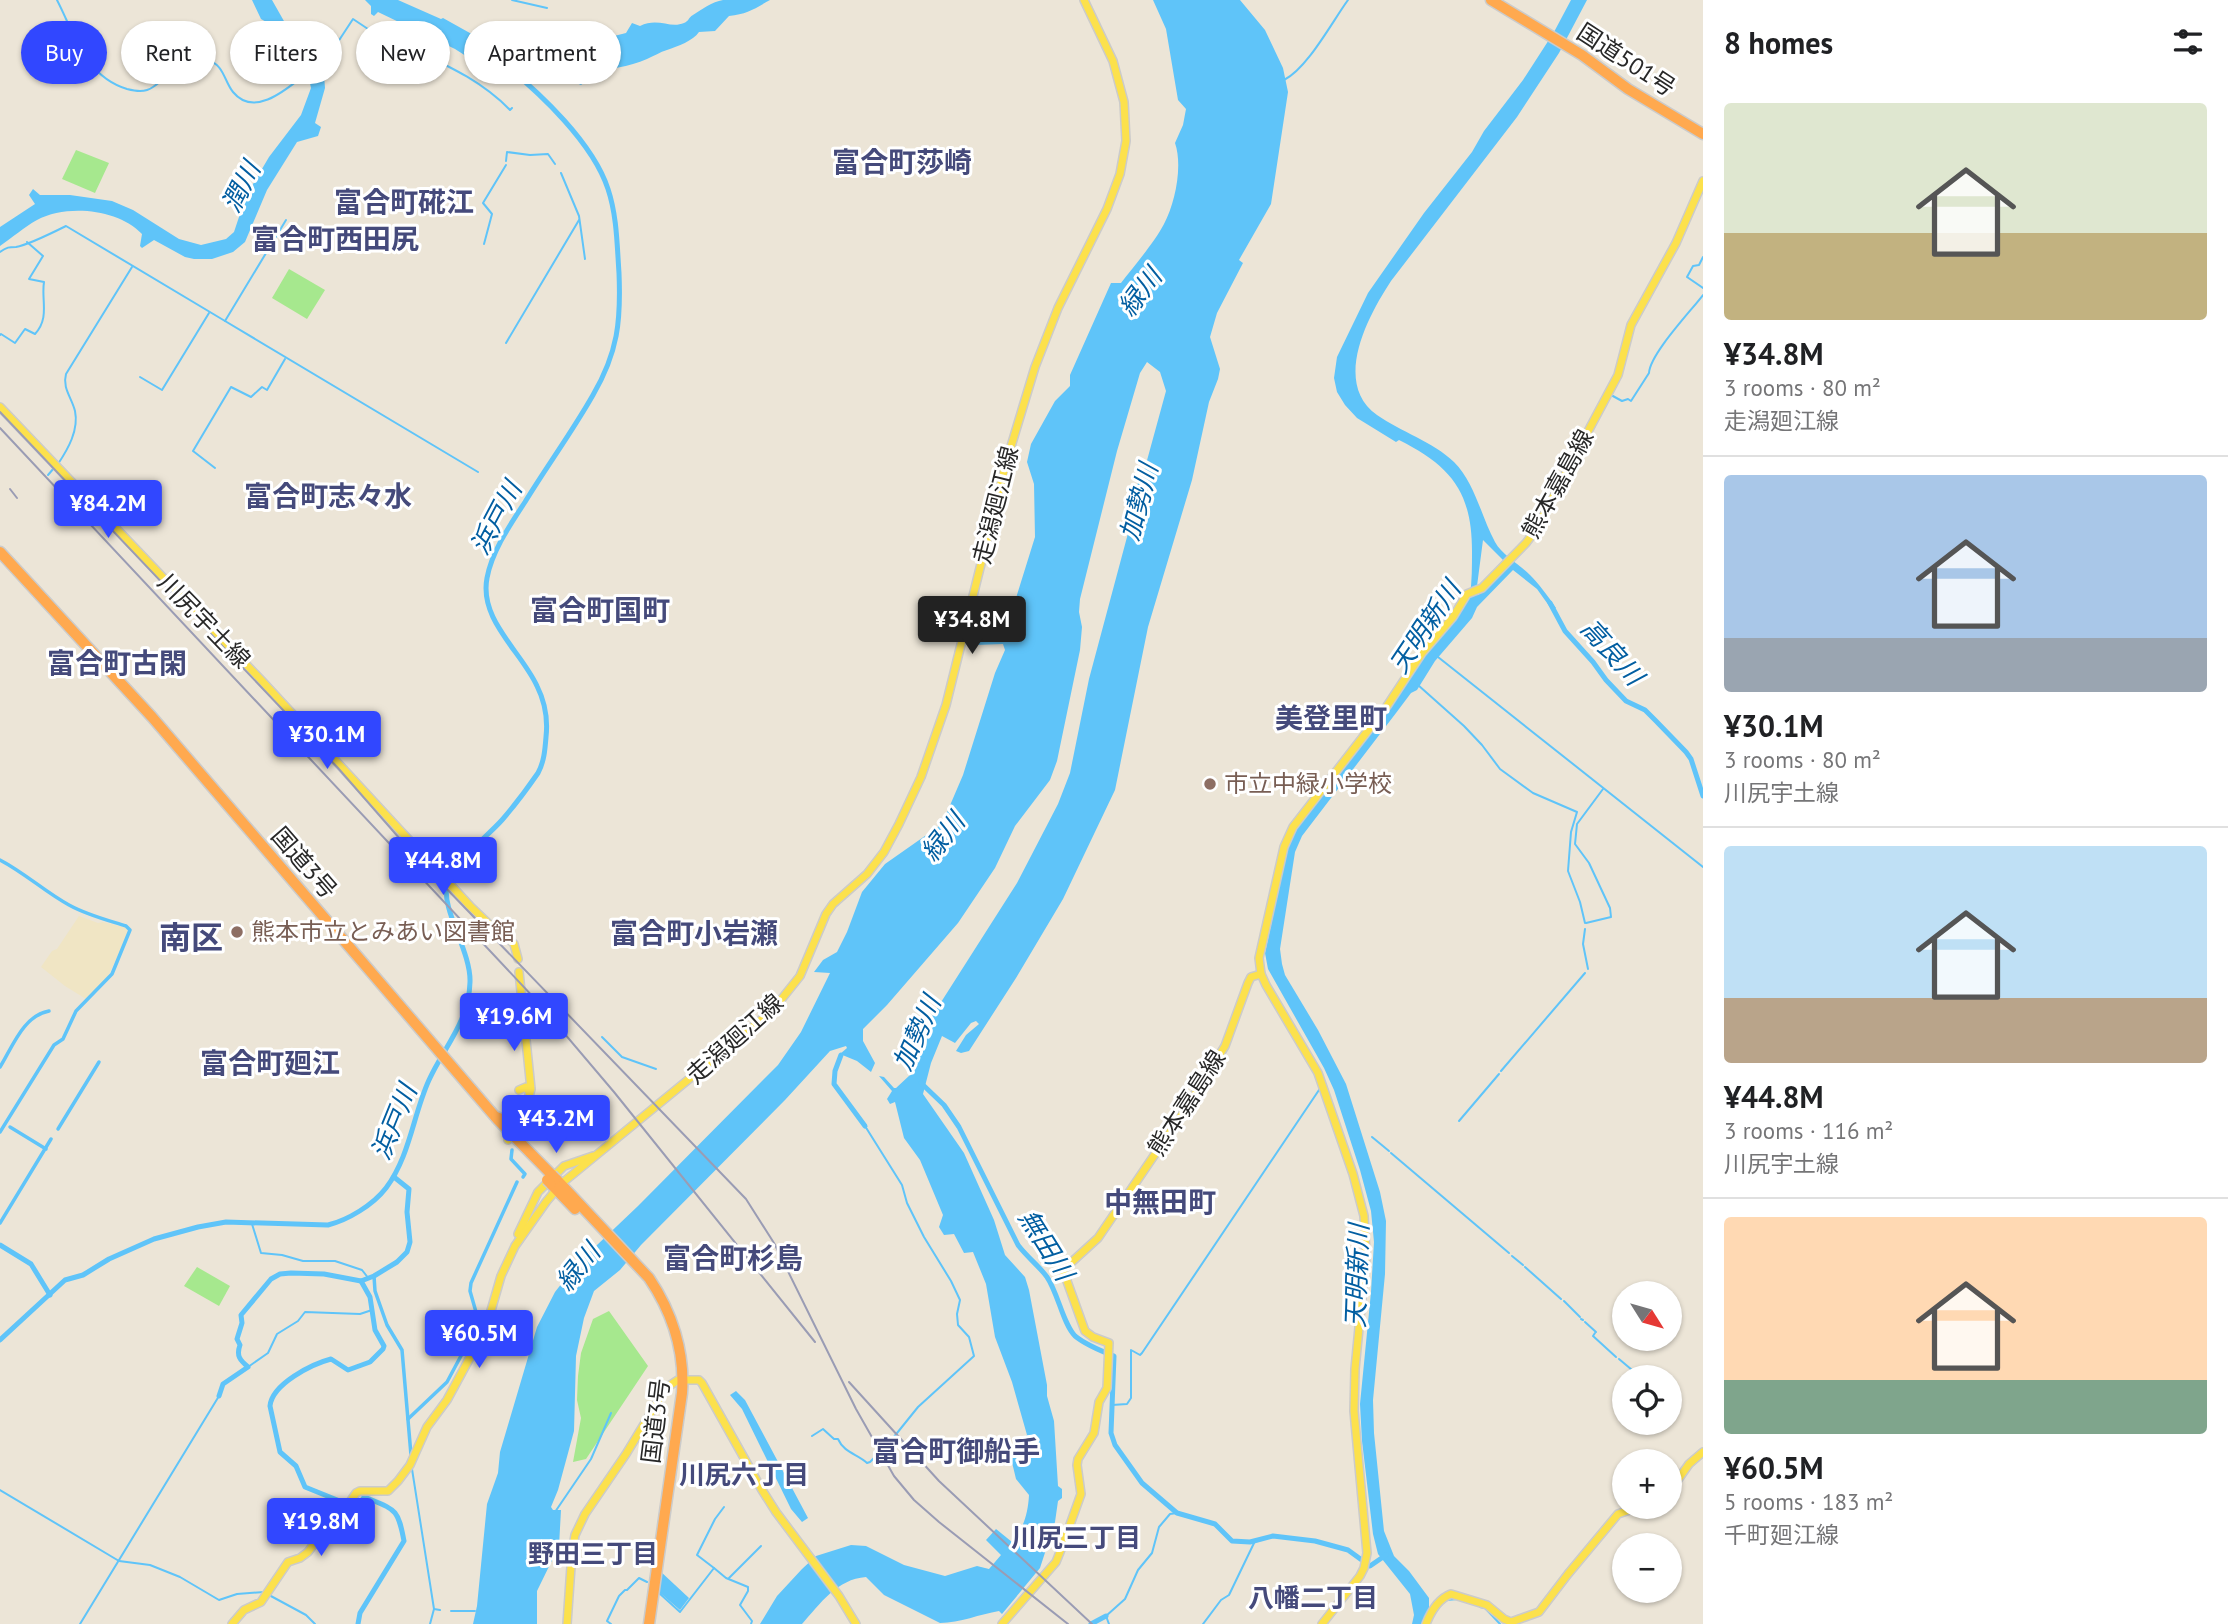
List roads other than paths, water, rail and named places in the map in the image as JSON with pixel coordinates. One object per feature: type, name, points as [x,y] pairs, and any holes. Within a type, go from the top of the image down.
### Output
[{"type":"highway","name":"国道501号","points":[[1491,0],[1703,134]]},
{"type":"highway","name":"国道3号","points":[[0,552],[138,701],[450,1070],[510,1137],[637,1268],[654,1294],[666,1318],[681,1380],[647,1624]]},
{"type":"highway","name":"国道3号","points":[[0,559],[146,717],[423,1037]]},
{"type":"highway","name":"国道3号","points":[[450,1070],[491,1112],[510,1137]]},
{"type":"highway","points":[[491,1112],[508,1122],[522,1117]]},
{"type":"main road","name":"走潟廻江線","points":[[515,1246],[556,1184],[716,1059],[779,1003],[800,976],[826,914],[833,904],[867,874],[900,824],[921,778],[946,705],[1009,454],[1035,368],[1058,308],[1107,209],[1123,164],[1126,124],[1119,78],[1105,41],[1084,0]]},
{"type":"main road","name":"熊本嘉島線","points":[[1002,1624],[1056,1562],[1081,1494],[1077,1465],[1096,1429],[1099,1402],[1107,1388],[1109,1343],[1093,1337],[1082,1326],[1063,1270],[1098,1238],[1225,1046],[1251,977],[1261,974],[1259,958],[1289,833],[1387,706],[1422,653],[1453,617],[1467,594],[1482,588],[1535,531],[1618,375],[1631,325],[1676,243],[1703,181]]},
{"type":"main road","name":"川尻宇土線","points":[[0,407],[262,681],[470,906],[514,944],[518,959]]},
{"type":"main road","points":[[510,1137],[530,1098],[519,972]]},
{"type":"main road","points":[[1261,974],[1318,1073],[1353,1174],[1364,1216],[1366,1256],[1355,1369],[1354,1411],[1367,1553],[1362,1572],[1322,1624]]},
{"type":"main road","points":[[519,1090],[526,1087],[529,1092]]},
{"type":"main road","name":"走潟廻江線","points":[[515,1246],[538,1192],[564,1166],[597,1154]]},
{"type":"main road","points":[[232,1624],[240,1614],[261,1602],[288,1562],[304,1556],[360,1491],[391,1489],[410,1465],[427,1427],[447,1400],[486,1328],[500,1276],[515,1246]]},
{"type":"main road","points":[[567,1624],[572,1552],[580,1523],[666,1388],[681,1380],[699,1380],[762,1490],[847,1607],[856,1624]]},
{"type":"main road","points":[[1682,1474],[1703,1452]]},
{"type":"main road","points":[[1426,1624],[1443,1598],[1451,1594],[1487,1605],[1511,1622],[1539,1612],[1614,1519]]},
{"type":"water","points":[[252,0],[272,0],[284,21],[264,21]]},
{"type":"water","points":[[365,0],[398,0],[448,21],[397,21],[378,12],[374,16],[371,14],[371,6]]},
{"type":"water","points":[[770,0],[746,12],[729,16],[715,31],[699,32],[685,43],[621,67],[621,34],[626,33],[632,23],[640,26],[652,23],[679,24],[715,2]]},
{"type":"water","points":[[1153,0],[1240,0],[1265,30],[1283,68],[1288,92],[1271,204],[1239,260],[1243,263],[1217,313],[1210,337],[1220,369],[1218,379],[1209,402],[1192,480],[1148,627],[1115,790],[1063,899],[1016,978],[969,1051],[956,1051],[966,1035],[979,1024],[976,1021],[971,1023],[955,1043],[942,1036],[923,1094],[964,1153],[994,1220],[1005,1255],[1025,1277],[1029,1290],[1047,1396],[1054,1421],[1058,1486],[1062,1489],[1062,1498],[1058,1501],[1055,1522],[1040,1568],[1002,1614],[999,1611],[940,1623],[884,1595],[866,1577],[838,1587],[802,1624],[760,1624],[777,1596],[816,1556],[851,1545],[866,1546],[904,1565],[945,1576],[977,1566],[989,1569],[1001,1555],[986,1540],[996,1529],[1012,1542],[1025,1520],[1029,1495],[1016,1479],[1010,1454],[1017,1443],[1027,1435],[1012,1382],[995,1337],[986,1284],[973,1252],[964,1253],[954,1234],[944,1235],[939,1227],[943,1215],[920,1160],[904,1138],[895,1102],[890,1104],[887,1099],[892,1091],[879,1076],[896,1088],[910,1075],[922,1032],[1017,883],[1058,804],[1070,773],[1089,679],[1138,496],[1135,494],[1140,475],[1143,475],[1166,391],[1160,372],[1147,362],[1140,373],[1117,451],[1080,599],[1080,650],[1057,761],[1050,780],[1015,826],[995,868],[958,923],[863,1029],[863,1041],[875,1063],[871,1072],[857,1061],[840,1054],[846,1046],[830,1051],[641,1245],[620,1270],[594,1291],[584,1318],[576,1356],[574,1431],[551,1507],[553,1510],[561,1510],[559,1546],[537,1591],[537,1624],[473,1624],[487,1504],[498,1473],[500,1452],[537,1327],[555,1292],[576,1265],[778,1065],[801,1032],[830,973],[814,972],[823,960],[837,952],[862,892],[885,864],[942,824],[963,775],[995,673],[1005,650],[1003,644],[975,645],[972,639],[977,633],[1007,627],[1035,537],[1034,484],[1027,462],[1031,444],[1055,401],[1070,386],[1070,375],[1111,283],[1121,283],[1149,247],[1164,224],[1174,195],[1178,173],[1175,143],[1186,109],[1178,100],[1166,29]]},
{"type":"water","points":[[1571,0],[1587,0],[1559,53],[1517,117],[1391,281],[1365,330],[1358,349],[1356,368],[1357,385],[1364,401],[1377,415],[1436,448],[1461,470],[1473,490],[1498,547],[1526,571],[1556,608],[1552,610],[1537,589],[1513,570],[1477,607],[1472,618],[1435,661],[1417,690],[1411,693],[1302,836],[1295,852],[1280,949],[1285,975],[1346,1084],[1380,1192],[1386,1221],[1385,1274],[1373,1400],[1374,1433],[1384,1531],[1394,1556],[1429,1598],[1425,1624],[1412,1624],[1414,1615],[1410,1594],[1378,1554],[1373,1534],[1362,1441],[1360,1404],[1374,1242],[1371,1211],[1334,1090],[1268,969],[1265,953],[1287,851],[1294,833],[1470,595],[1471,590],[1471,530],[1463,497],[1455,483],[1445,471],[1417,450],[1399,440],[1396,442],[1357,418],[1337,392],[1334,378],[1337,357],[1368,293],[1424,213],[1472,152],[1554,32]],"holes":[[[1483,540],[1508,565],[1493,583],[1478,595]]]},
{"type":"water","points":[[450,22],[464,30],[464,55],[450,47]]},
{"type":"water","points":[[310,84],[325,84],[315,123],[321,127],[318,136],[297,142],[267,190],[245,242],[233,252],[212,259],[194,259],[154,240],[142,248],[142,234],[120,219],[106,214],[77,211],[49,215],[37,220],[0,246],[0,227],[35,204],[29,195],[33,189],[40,195],[70,195],[112,201],[133,210],[179,239],[201,245],[226,239],[234,232],[246,196],[269,157],[301,115]]},
{"type":"water","points":[[736,1391],[745,1400],[808,1518],[802,1522],[791,1509],[742,1409],[730,1395]]},
{"type":"water","points":[[660,1571],[689,1598],[680,1610],[659,1592]]},
{"type":"waterway","points":[[57,0],[91,64],[101,75],[127,89],[150,89],[183,63],[198,59],[217,65],[230,88],[242,100],[261,102],[292,84]]},
{"type":"waterway","points":[[512,0],[547,8]]},
{"type":"waterway","points":[[1284,80],[1310,56],[1348,0]]},
{"type":"waterway","points":[[342,36],[353,19],[368,29],[381,32],[459,72],[486,89],[510,110],[512,108]]},
{"type":"waterway","name":"浜戸川","points":[[0,1340],[65,1280],[83,1275],[109,1259],[154,1239],[226,1222],[328,1225],[352,1216],[367,1206],[386,1188],[401,1163],[429,1080],[461,1022],[469,996],[469,970],[448,906],[447,884],[456,867],[502,820],[538,773],[544,756],[547,730],[544,704],[537,686],[503,635],[489,608],[487,578],[502,538],[593,395],[608,365],[618,321],[619,273],[615,220],[608,189],[591,154],[578,137],[527,84]]},
{"type":"waterway","points":[[506,161],[507,152],[548,154],[555,164]]},
{"type":"waterway","points":[[484,244],[492,214],[483,203],[506,165]]},
{"type":"waterway","points":[[561,173],[579,216],[585,259]]},
{"type":"waterway","points":[[0,252],[27,244],[66,226],[225,321],[286,220]]},
{"type":"waterway","points":[[506,343],[579,220]]},
{"type":"waterway","points":[[0,335],[15,343],[25,329],[35,334],[42,322],[44,282],[29,279],[43,256],[27,242]]},
{"type":"waterway","points":[[1703,257],[1699,265],[1693,266],[1687,277],[1703,288]]},
{"type":"waterway","points":[[58,464],[69,446],[76,418],[65,384],[66,374],[132,267]]},
{"type":"waterway","points":[[1611,395],[1622,401],[1631,401],[1663,344],[1703,295]]},
{"type":"waterway","points":[[140,377],[162,390],[209,313]]},
{"type":"waterway","points":[[225,321],[478,472]]},
{"type":"waterway","points":[[215,468],[193,451],[231,387],[251,397],[262,387],[267,390],[285,359]]},
{"type":"waterway","points":[[48,475],[54,468]]},
{"type":"waterway","name":"高良川","points":[[1550,603],[1565,631],[1606,680],[1626,701],[1645,710],[1686,752],[1691,759],[1703,796]]},
{"type":"waterway","name":"天明新川","points":[[1438,657],[1703,867]]},
{"type":"waterway","name":"天明新川","points":[[1418,685],[1464,726],[1500,769],[1533,793],[1577,812],[1571,832],[1568,871],[1585,923]]},
{"type":"waterway","points":[[1586,923],[1611,917],[1610,908],[1589,863],[1575,844],[1577,824],[1603,789]]},
{"type":"waterway","points":[[0,860],[69,905],[126,926],[130,930],[112,974],[76,1011],[63,1039],[54,1045],[0,1132]]},
{"type":"waterway","points":[[1585,929],[1583,944],[1588,969]]},
{"type":"waterway","points":[[1501,1071],[1585,973]]},
{"type":"waterway","points":[[0,1067],[25,1025],[49,1011]]},
{"type":"waterway","points":[[602,1037],[622,1057],[656,1069]]},
{"type":"waterway","points":[[841,1055],[834,1084],[865,1126]]},
{"type":"waterway","points":[[58,1129],[99,1062]]},
{"type":"waterway","points":[[1459,1121],[1499,1074]]},
{"type":"waterway","name":"無田川","points":[[921,1083],[944,1105],[959,1127],[1018,1245],[1051,1284],[1071,1331],[1084,1342],[1114,1356],[1111,1433],[1115,1445],[1142,1483],[1177,1513],[1215,1524],[1232,1541],[1250,1542],[1273,1536],[1315,1541],[1348,1550],[1370,1566],[1386,1555]]},
{"type":"waterway","points":[[1112,1405],[1127,1404],[1131,1398],[1131,1350],[1140,1355],[1142,1353],[1321,1087]]},
{"type":"waterway","points":[[812,1436],[823,1429],[834,1439],[838,1439],[847,1450],[867,1463],[870,1462],[918,1407],[974,1356],[969,1337],[958,1325],[960,1300],[951,1281],[924,1237],[907,1203],[902,1185],[865,1126]]},
{"type":"waterway","points":[[10,1127],[46,1149]]},
{"type":"waterway","points":[[1372,1137],[1389,1151]]},
{"type":"waterway","points":[[0,1223],[51,1139]]},
{"type":"waterway","points":[[512,1150],[511,1159],[525,1174],[523,1177]]},
{"type":"waterway","points":[[1391,1153],[1509,1253]]},
{"type":"waterway","points":[[219,1396],[223,1384],[248,1367],[239,1355],[240,1345],[237,1339],[242,1323],[241,1315],[271,1279],[280,1274],[291,1273],[324,1274],[361,1281],[397,1262],[407,1252],[410,1242],[407,1212],[409,1189],[394,1177]]},
{"type":"waterway","points":[[478,1319],[470,1291],[471,1283],[517,1182]]},
{"type":"waterway","points":[[252,1224],[261,1253],[303,1261],[335,1261],[362,1270],[369,1279]]},
{"type":"waterway","points":[[0,1245],[31,1264],[50,1295]]},
{"type":"waterway","points":[[1512,1256],[1523,1265]]},
{"type":"waterway","points":[[1525,1267],[1561,1299]]},
{"type":"waterway","points":[[374,1276],[375,1291],[387,1325],[402,1350],[411,1455]]},
{"type":"waterway","points":[[358,1624],[360,1613],[404,1541],[400,1522],[390,1508],[367,1498],[364,1497],[357,1508],[305,1487],[296,1466],[280,1452],[270,1406],[278,1390],[304,1370],[331,1359],[348,1370],[370,1362],[383,1349],[375,1330],[370,1297],[361,1281]]},
{"type":"waterway","points":[[1564,1301],[1580,1317]]},
{"type":"waterway","points":[[248,1367],[268,1353],[277,1334],[298,1321],[305,1312],[360,1314],[372,1310]]},
{"type":"waterway","points":[[1585,1322],[1596,1332]]},
{"type":"waterway","points":[[408,1419],[447,1382],[478,1324]]},
{"type":"waterway","points":[[1595,1333],[1593,1336],[1616,1357]]},
{"type":"waterway","points":[[1619,1359],[1626,1365]]},
{"type":"waterway","points":[[80,1624],[219,1396]]},
{"type":"waterway","points":[[555,1512],[591,1459],[611,1413]]},
{"type":"waterway","points":[[412,1469],[434,1609],[440,1610]]},
{"type":"waterway","points":[[0,1490],[119,1561],[150,1565],[180,1577],[219,1600],[237,1594],[264,1592]]},
{"type":"waterway","points":[[658,1592],[680,1612],[714,1568],[697,1555],[724,1507]]},
{"type":"waterway","points":[[1109,1624],[1106,1616],[1125,1599],[1138,1570],[1152,1553],[1159,1527],[1170,1514],[1177,1513]]},
{"type":"waterway","points":[[1203,1624],[1221,1600],[1229,1595],[1255,1541]]},
{"type":"waterway","points":[[729,1578],[761,1546]]},
{"type":"waterway","points":[[714,1568],[726,1578],[748,1587],[740,1605],[752,1621],[751,1624]]},
{"type":"waterway","points":[[611,1624],[607,1621],[619,1596],[639,1578],[647,1582]]},
{"type":"waterway","points":[[269,1595],[306,1615],[315,1624]]},
{"type":"waterway","points":[[1446,1600],[1458,1599]]},
{"type":"waterway","points":[[1480,1607],[1485,1608],[1500,1624]]},
{"type":"waterway","points":[[430,1624],[434,1609]]},
{"type":"waterway","points":[[451,1611],[475,1611]]},
{"type":"waterway","points":[[1091,1624],[1106,1616]]},
{"type":"railway","points":[[0,412],[338,768],[414,855],[746,1199],[774,1243],[856,1409],[894,1476],[914,1500],[939,1522],[1068,1624]]},
{"type":"railway","points":[[0,428],[536,1000],[614,1092],[815,1342]]},
{"type":"railway","points":[[10,489],[17,498]]},
{"type":"railway","points":[[849,1382],[939,1481],[1092,1624]]},
{"type":"place","name":"市立中緑小学校","points":[[1210,784]]},
{"type":"place","name":"熊本市立とみあい図書館","points":[[237,932]]},
{"type":"district","name":"富合町莎崎","points":[[902,162]]},
{"type":"district","name":"富合町硴江","points":[[404,202]]},
{"type":"district","name":"富合町西田尻","points":[[335,239]]},
{"type":"district","name":"富合町志々水","points":[[328,496]]},
{"type":"district","name":"富合町国町","points":[[600,610]]},
{"type":"district","name":"富合町古閑","points":[[117,663]]},
{"type":"district","name":"美登里町","points":[[1331,718]]},
{"type":"district","name":"富合町小岩瀬","points":[[694,933]]},
{"type":"district","name":"南区","points":[[191,938]]},
{"type":"district","name":"富合町廻江","points":[[270,1063]]},
{"type":"district","name":"中無田町","points":[[1160,1202]]},
{"type":"district","name":"富合町杉島","points":[[733,1258]]},
{"type":"district","name":"富合町御船手","points":[[956,1451]]},
{"type":"district","name":"川尻六丁目","points":[[744,1475]]},
{"type":"district","name":"川尻三丁目","points":[[1076,1538]]},
{"type":"district","name":"野田三丁目","points":[[593,1554]]},
{"type":"district","name":"八幡二丁目","points":[[1313,1598]]},
{"type":"water label","name":"潤川","points":[[241,187]]},
{"type":"water label","name":"緑川","points":[[1140,292]]},
{"type":"water label","name":"加勢川","points":[[1139,502]]},
{"type":"water label","name":"緑川","points":[[943,837]]},
{"type":"water label","name":"加勢川","points":[[917,1033]]},
{"type":"water label","name":"緑川","points":[[578,1267]]}]
